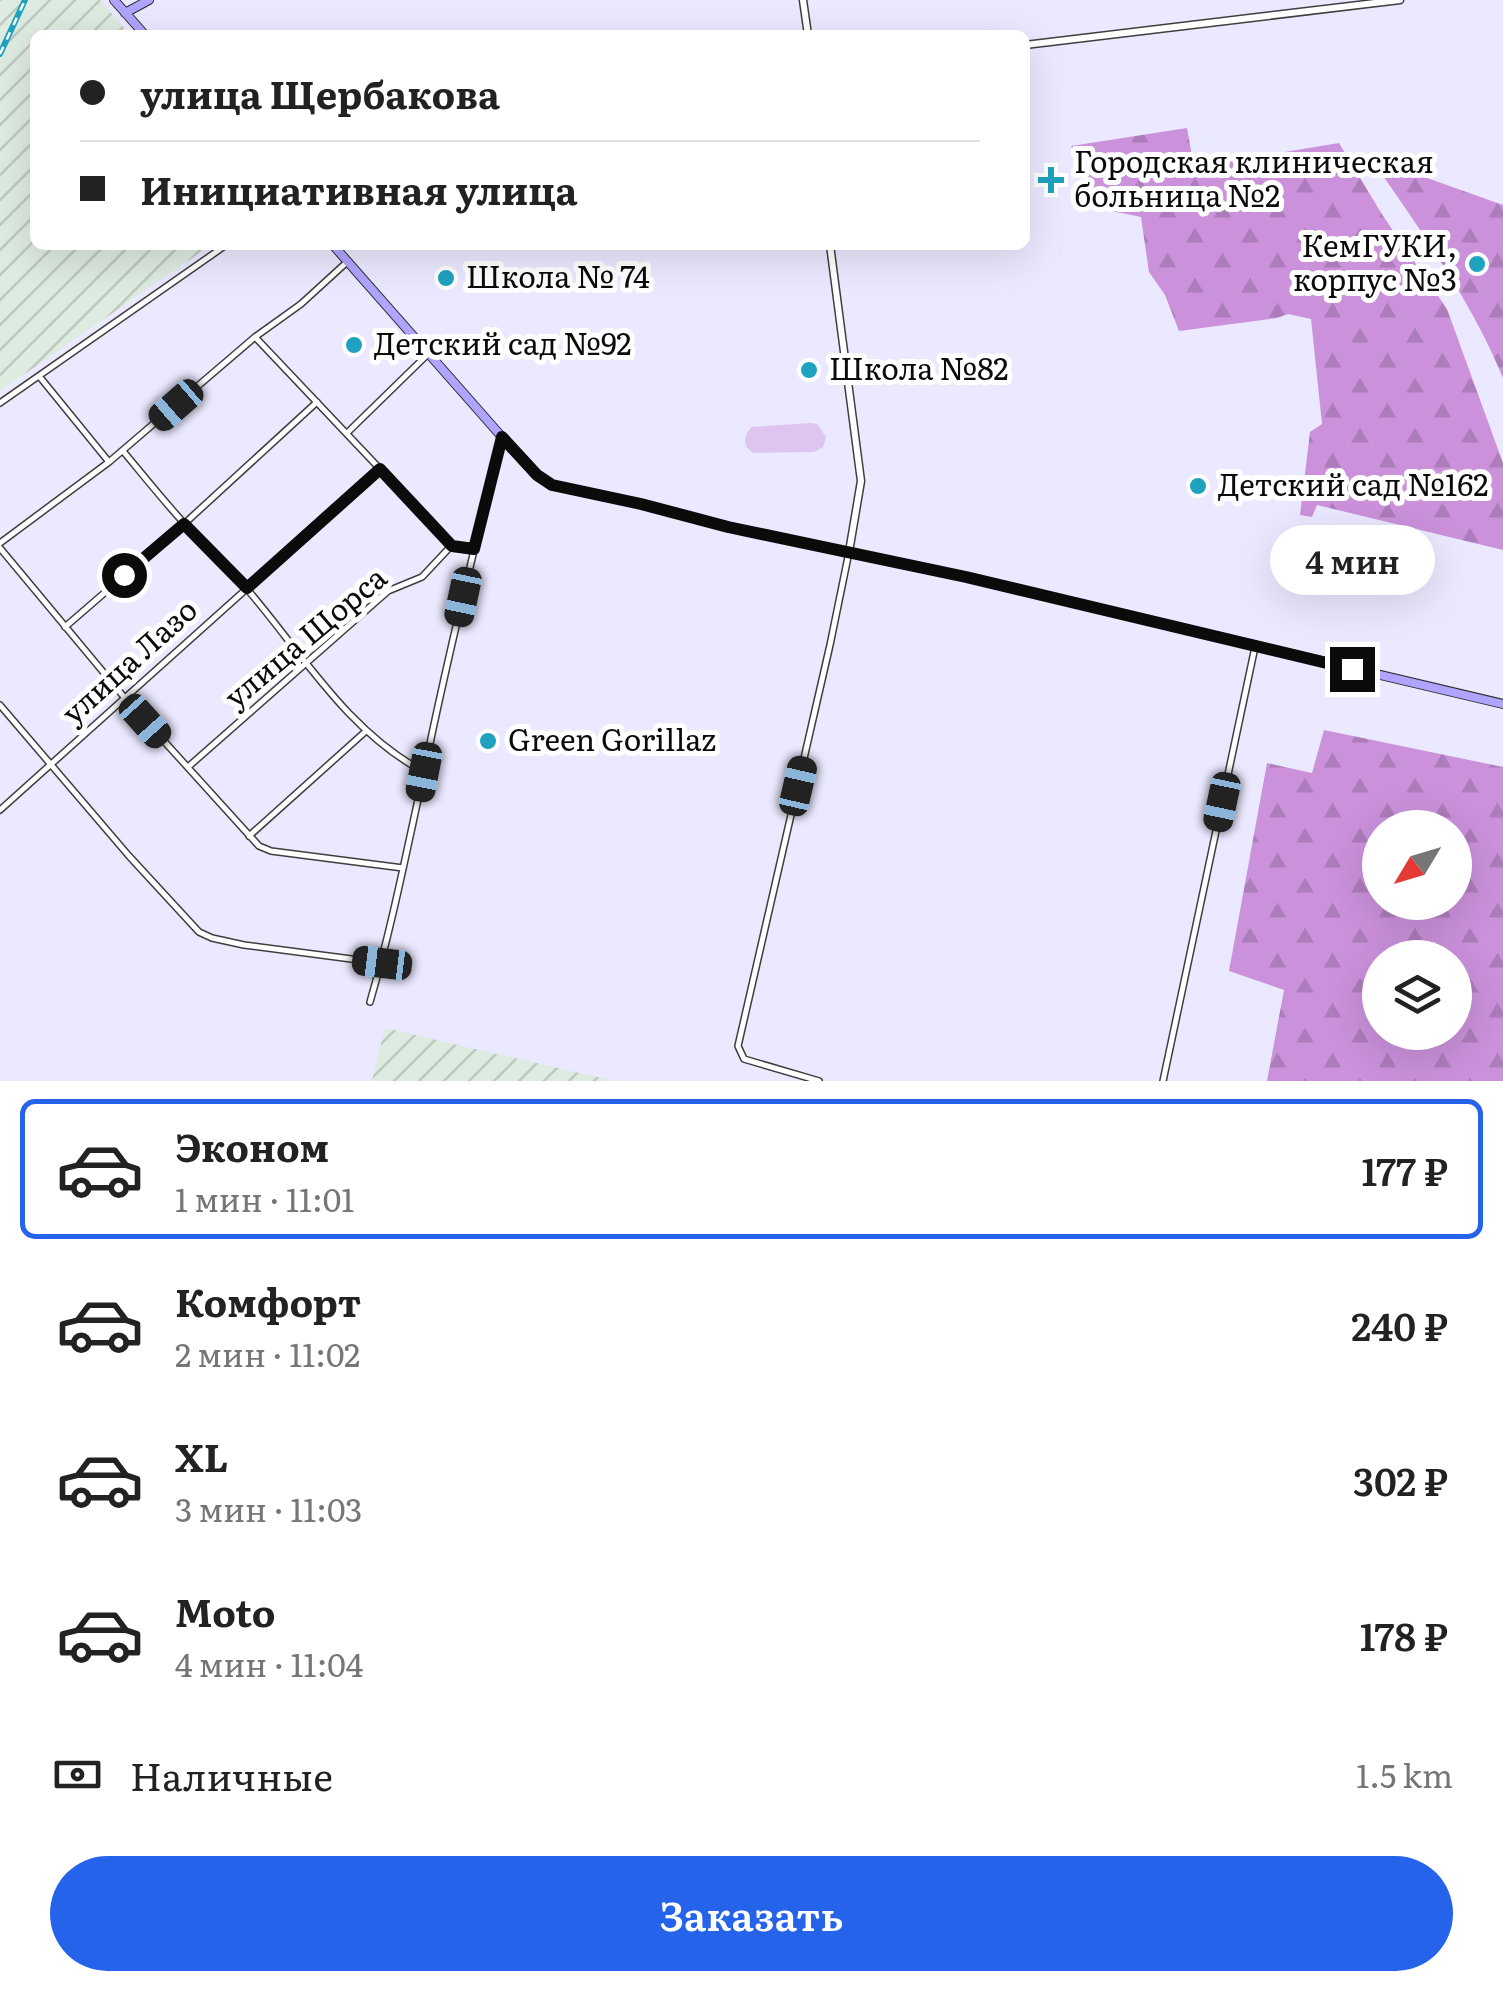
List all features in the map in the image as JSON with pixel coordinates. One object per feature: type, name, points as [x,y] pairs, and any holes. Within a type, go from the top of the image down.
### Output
[{"type":"main road","points":[[114,0],[140,30]]},
{"type":"main road","points":[[125,13],[149,0]]},
{"type":"main road","points":[[337,250],[502,437],[537,475],[552,485],[966,577],[1503,704]]},
{"type":"street","points":[[803,0],[807,30]]},
{"type":"street","points":[[1030,45],[1400,0]]},
{"type":"street","points":[[0,403],[219,250]]},
{"type":"street","points":[[819,1081],[744,1058],[738,1046],[830,645],[861,481],[831,250]]},
{"type":"street","points":[[348,262],[109,462],[0,545],[124,697],[259,846],[403,868]]},
{"type":"street","points":[[255,337],[452,546],[474,549]]},
{"type":"street","points":[[347,434],[430,352]]},
{"type":"street","points":[[38,376],[109,462]]},
{"type":"street","points":[[65,627],[317,402]]},
{"type":"street","points":[[370,1002],[502,437]]},
{"type":"street","points":[[122,450],[184,524],[247,588],[306,664],[366,731],[424,772]]},
{"type":"street","name":"улица Лазо","points":[[0,810],[380,469]]},
{"type":"street","name":"улица Щорса","points":[[188,767],[388,591],[422,577],[452,546]]},
{"type":"street","points":[[1163,1081],[1255,647]]},
{"type":"street","points":[[0,705],[199,932],[244,945],[382,963]]},
{"type":"street","points":[[249,836],[366,731]]},
{"type":"shaded area","points":[[0,0],[100,0],[126,30],[30,30],[30,250],[204,250],[0,391]]},
{"type":"shaded area","points":[[817,424],[826,437],[823,447],[814,452],[754,453],[746,445],[752,427]]},
{"type":"shaded area","points":[[385,1028],[614,1081],[372,1081]]},
{"type":"green space","points":[[1187,128],[1194,167],[1339,143],[1447,309],[1503,463],[1503,550],[1317,505],[1312,517],[1300,515],[1310,432],[1322,424],[1311,319],[1288,314],[1179,331],[1165,295],[1149,272],[1141,217],[1102,209],[1071,146]]},
{"type":"green space","points":[[1375,164],[1399,168],[1503,205],[1503,378],[1461,294]]},
{"type":"green space","points":[[1324,730],[1503,767],[1503,1081],[1267,1081],[1284,990],[1229,971],[1267,763],[1312,773]]},
{"type":"railway","points":[[0,54],[25,0]]},
{"type":"place","name":"Городская клиническая больница №2","points":[[1051,180]]},
{"type":"place","name":"КемГУКИ, корпус №3","points":[[1477,264]]},
{"type":"place","name":"Школа № 74","points":[[446,278]]},
{"type":"place","name":"Детский сад №92","points":[[354,345]]},
{"type":"place","name":"Школа №82","points":[[809,370]]},
{"type":"place","name":"Детский сад №162","points":[[1198,486]]},
{"type":"place","name":"Green Gorillaz","points":[[488,741]]},
{"type":"route","points":[[124,575],[184,524],[247,588],[380,469],[452,546],[474,549],[502,437],[537,475],[552,485],[966,577],[1352,669]]}]
